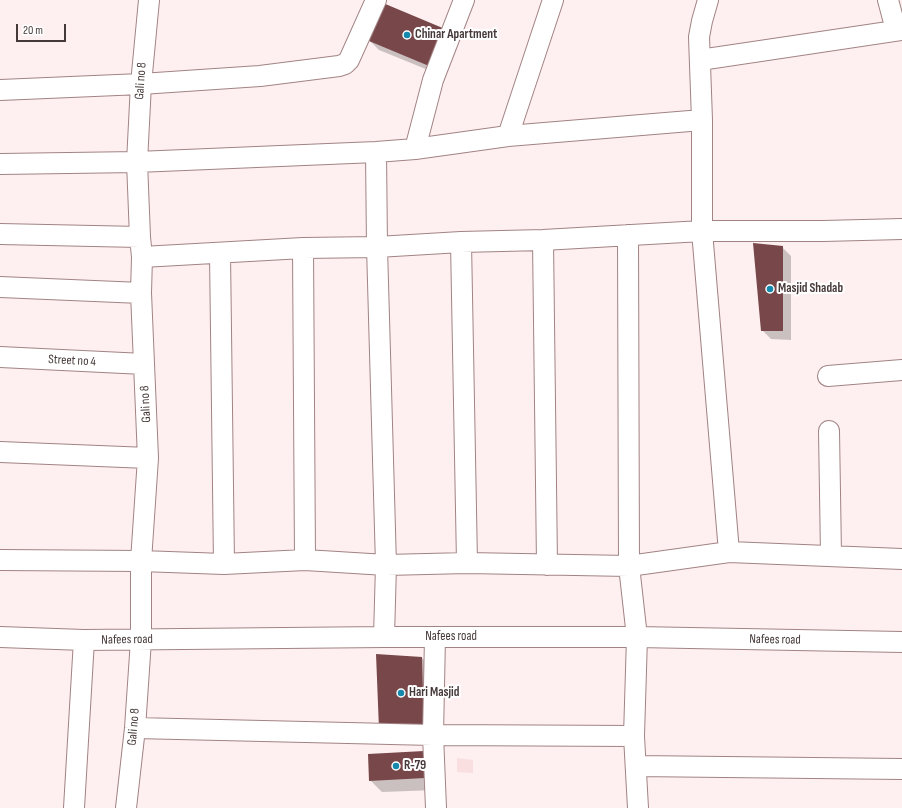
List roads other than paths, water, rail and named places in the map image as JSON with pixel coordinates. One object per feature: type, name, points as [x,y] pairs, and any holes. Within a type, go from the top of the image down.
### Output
[{"type":"street","name":"Gali no 8","points":[[126,808],[135,728],[141,640],[141,561],[148,458],[141,293],[142,257],[137,162],[140,84],[149,0]]},
{"type":"street","points":[[0,90],[140,84],[260,76],[339,66],[345,64],[349,60],[376,0]]},
{"type":"street","points":[[415,149],[433,80],[464,0]]},
{"type":"street","points":[[508,136],[553,0]]},
{"type":"street","points":[[708,0],[699,37],[702,120],[702,230],[729,552]]},
{"type":"street","points":[[700,60],[899,30],[888,0]]},
{"type":"street","points":[[0,164],[137,162],[376,152],[415,149],[508,136],[702,120]]},
{"type":"street","points":[[376,152],[377,247],[386,565],[384,637]]},
{"type":"street","points":[[142,257],[303,248],[377,247],[461,242],[543,240],[702,230],[823,231],[902,229]]},
{"type":"street","points":[[0,234],[140,237]]},
{"type":"street","points":[[628,235],[629,566],[638,638],[634,736],[638,808]]},
{"type":"street","points":[[543,240],[547,564]]},
{"type":"street","points":[[461,242],[467,563]]},
{"type":"street","points":[[303,248],[305,560]]},
{"type":"street","points":[[220,253],[224,564]]},
{"type":"street","points":[[0,287],[141,293]]},
{"type":"street","name":"Street no 4","points":[[0,357],[144,364]]},
{"type":"street","points":[[828,376],[902,370]]},
{"type":"street","points":[[829,431],[831,555]]},
{"type":"street","points":[[0,452],[148,458]]},
{"type":"street","points":[[0,560],[141,561],[224,564],[305,560],[386,565],[467,563],[629,566],[729,552],[902,559]]},
{"type":"street","name":"Nafees road","points":[[0,637],[84,640],[384,637],[638,638],[902,642]]},
{"type":"street","points":[[435,637],[433,735],[436,808]]},
{"type":"street","points":[[74,808],[84,640]]},
{"type":"street","points":[[135,728],[433,735],[634,736]]},
{"type":"street","points":[[636,766],[902,769]]},
{"type":"place","name":"Chinar Apartment","points":[[407,35]]},
{"type":"place","name":"Masjid Shadab","points":[[770,289]]},
{"type":"place","name":"Hari Masjid","points":[[401,693]]},
{"type":"place","name":"R-79","points":[[396,766]]}]
